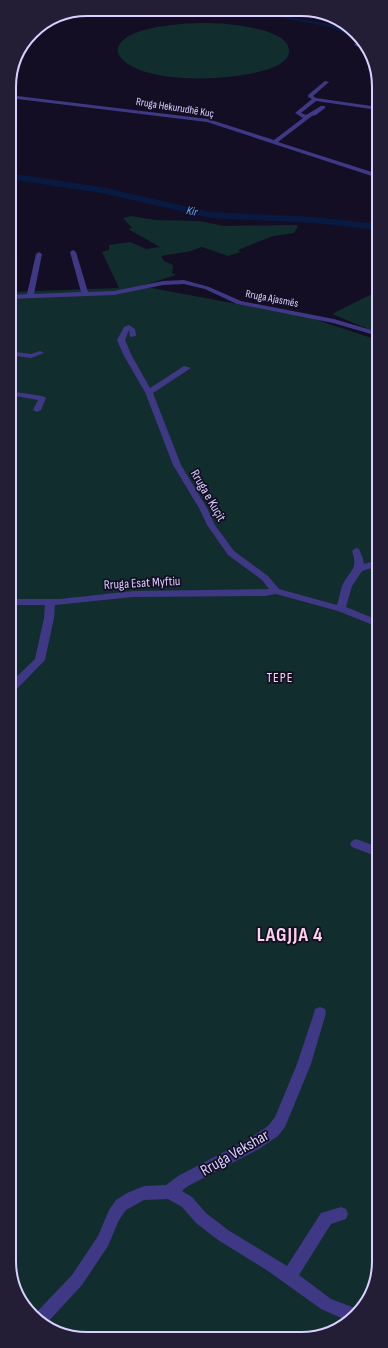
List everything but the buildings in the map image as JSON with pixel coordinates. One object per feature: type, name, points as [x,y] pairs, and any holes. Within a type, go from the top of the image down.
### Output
[{"type":"street","points":[[327,82],[310,96],[315,99],[372,107]]},
{"type":"street","name":"Rruga Hekurudhë Kuç","points":[[16,97],[198,119],[275,142],[372,174]]},
{"type":"street","points":[[306,117],[298,113],[315,99]]},
{"type":"street","points":[[275,142],[306,117],[323,107]]},
{"type":"street","points":[[73,252],[85,294]]},
{"type":"street","points":[[30,296],[39,254]]},
{"type":"street","name":"Rruga Ajasmës","points":[[16,296],[122,292],[164,283],[184,282],[199,285],[239,303],[334,321],[372,332]]},
{"type":"street","name":"Rruga e Kuçit","points":[[132,336],[132,329],[129,327],[126,328],[121,340],[128,356],[149,392],[177,465],[215,532],[236,558],[265,578],[276,591]]},
{"type":"street","points":[[16,354],[31,356],[40,353]]},
{"type":"street","points":[[149,392],[187,368]]},
{"type":"street","points":[[16,394],[42,398],[37,410]]},
{"type":"street","points":[[341,609],[347,586],[359,569],[360,559],[356,552]]},
{"type":"street","points":[[359,569],[372,565]]},
{"type":"street","points":[[276,591],[341,609],[372,622]]},
{"type":"street","name":"Rruga Esat Myftiu","points":[[16,602],[50,602],[133,594],[265,593],[276,591]]},
{"type":"street","points":[[16,683],[40,660],[50,618],[50,602]]},
{"type":"street","points":[[356,844],[372,850]]},
{"type":"street","name":"Rruga Vekshar","points":[[169,1192],[183,1181],[254,1144],[273,1130],[280,1122],[304,1064],[320,1013]]},
{"type":"street","points":[[43,1316],[77,1280],[103,1241],[114,1215],[122,1205],[132,1198],[144,1193],[169,1192],[187,1202],[202,1218],[223,1235],[326,1304],[348,1314]]},
{"type":"street","points":[[288,1278],[326,1218],[340,1214]]},
{"type":"green space","points":[[205,23],[238,25],[265,31],[277,36],[285,42],[289,49],[288,56],[280,64],[265,70],[245,75],[220,78],[194,78],[169,77],[146,72],[128,64],[118,53],[120,44],[127,37],[139,32],[169,25]]},
{"type":"green space","points":[[131,216],[156,220],[199,221],[224,226],[296,225],[298,226],[294,233],[273,236],[238,250],[241,252],[228,256],[202,247],[191,251],[161,256],[164,261],[173,265],[172,273],[176,275],[135,288],[152,288],[311,318],[372,338],[372,1265],[367,1288],[354,1308],[332,1325],[315,1331],[73,1331],[56,1325],[34,1308],[23,1292],[17,1275],[16,292],[119,288],[102,252],[109,250],[109,245],[130,242],[146,249],[160,247],[128,229],[132,228],[123,218]]},
{"type":"green space","points":[[372,294],[372,331],[332,314]]},
{"type":"waterway","points":[[277,16],[331,26],[347,34]]},
{"type":"waterway","name":"Kir","points":[[16,177],[101,190],[211,215],[315,220],[372,226]]},
{"type":"district","name":"TEPE","points":[[280,677]]},
{"type":"district","name":"LAGJJA 4","points":[[290,934]]}]
